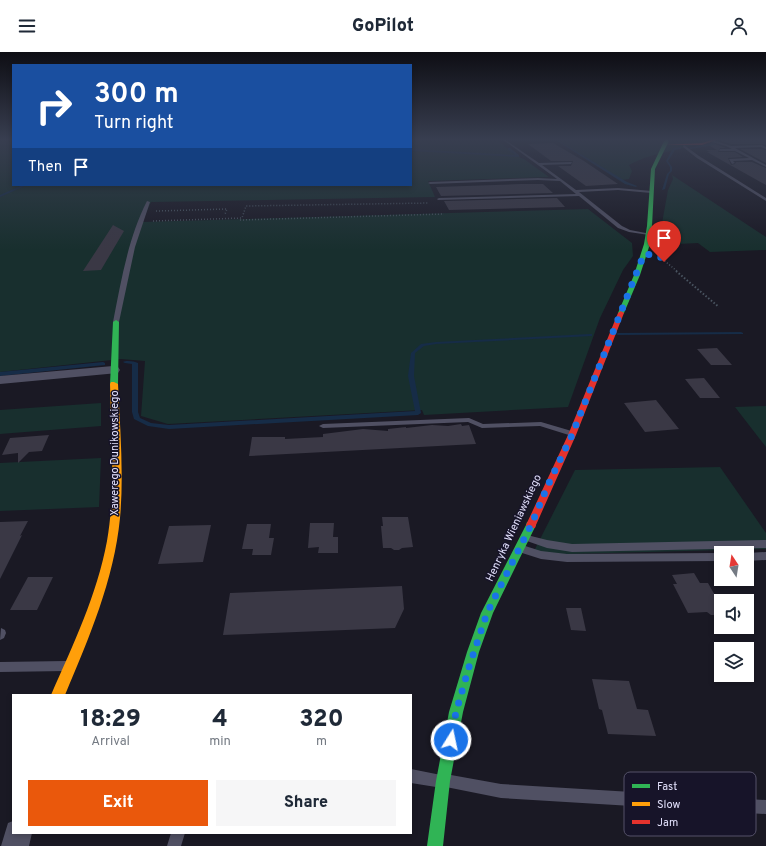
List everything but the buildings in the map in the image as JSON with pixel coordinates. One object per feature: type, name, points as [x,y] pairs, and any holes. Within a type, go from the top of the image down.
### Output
[{"type":"street","name":"Henryka Wieniawskiego","points":[[435,846],[456,712],[473,652],[487,613],[519,549],[572,435],[644,254],[649,234],[652,176]]},
{"type":"street","name":"Xawerego Dunikowskiego","points":[[58,694],[94,605],[109,555],[115,519],[116,435],[113,370],[116,322]]},
{"type":"street","points":[[0,380],[113,370]]},
{"type":"street","points":[[15,846],[18,834]]},
{"type":"lane","points":[[555,176],[620,227],[629,231],[649,234]]},
{"type":"lane","points":[[728,176],[766,200]]},
{"type":"lane","points":[[430,183],[538,179],[561,180]]},
{"type":"lane","points":[[574,191],[621,189],[651,192]]},
{"type":"lane","points":[[440,199],[578,195]]},
{"type":"lane","points":[[116,322],[140,222],[148,202]]},
{"type":"lane","points":[[322,426],[470,420],[482,426],[541,424],[572,435]]},
{"type":"lane","points":[[524,538],[572,548],[766,544]]},
{"type":"lane","points":[[519,549],[541,555],[567,558],[714,557]]},
{"type":"lane","points":[[754,556],[766,556]]},
{"type":"lane","points":[[0,668],[71,665]]},
{"type":"lane","points":[[412,776],[501,791],[624,798]]},
{"type":"lane","points":[[756,806],[766,807]]},
{"type":"lane","points":[[174,846],[178,834]]},
{"type":"path","points":[[140,222],[242,218],[246,206],[434,203]]},
{"type":"path","points":[[144,211],[226,209],[225,214]]},
{"type":"path","points":[[140,222],[444,214]]},
{"type":"path","points":[[644,254],[662,258],[664,262],[719,307]]},
{"type":"green space","points":[[0,176],[12,176],[12,186],[412,186],[412,176],[548,176],[549,177],[428,181],[435,197],[151,202],[142,222],[588,209],[632,243],[633,256],[623,270],[600,318],[568,407],[424,415],[422,410],[168,424],[141,416],[145,361],[121,359],[0,372]]},
{"type":"green space","points":[[616,176],[630,176],[629,179],[622,180]]},
{"type":"green space","points":[[672,176],[766,237],[766,250],[710,252],[698,243],[658,245],[668,190],[673,179]]},
{"type":"green space","points":[[101,403],[101,426],[0,434],[0,410]]},
{"type":"green space","points":[[766,406],[766,447],[735,407]]},
{"type":"green space","points":[[101,458],[99,507],[0,511],[0,463]]},
{"type":"green space","points":[[720,467],[766,533],[766,549],[754,549],[754,546],[714,546],[714,550],[532,555],[575,470]]},
{"type":"waterway","points":[[615,176],[626,183],[636,186]]},
{"type":"waterway","points":[[663,189],[667,176]]},
{"type":"waterway","points":[[0,196],[24,186]]},
{"type":"waterway","points":[[618,334],[741,333]]},
{"type":"waterway","points":[[125,362],[135,363],[135,412],[137,419],[150,425],[169,427],[418,413],[411,376],[413,353],[423,345],[436,343],[590,335]]},
{"type":"waterway","points":[[0,374],[103,364]]},
{"type":"traffic: fast","points":[[621,313],[637,275],[647,244],[650,226],[652,176]]},
{"type":"traffic: fast","points":[[114,384],[116,322]]},
{"type":"traffic: fast","points":[[435,846],[443,781],[456,712],[473,652],[487,613],[531,525]]},
{"type":"traffic: slow","points":[[58,694],[85,631],[101,587],[112,542],[117,485],[114,384]]},
{"type":"traffic: jam","points":[[531,525],[572,435],[621,313]]},
{"type":"route","points":[[451,740],[456,712],[473,652],[487,613],[532,523],[572,435],[644,254],[660,256],[664,262]]}]
